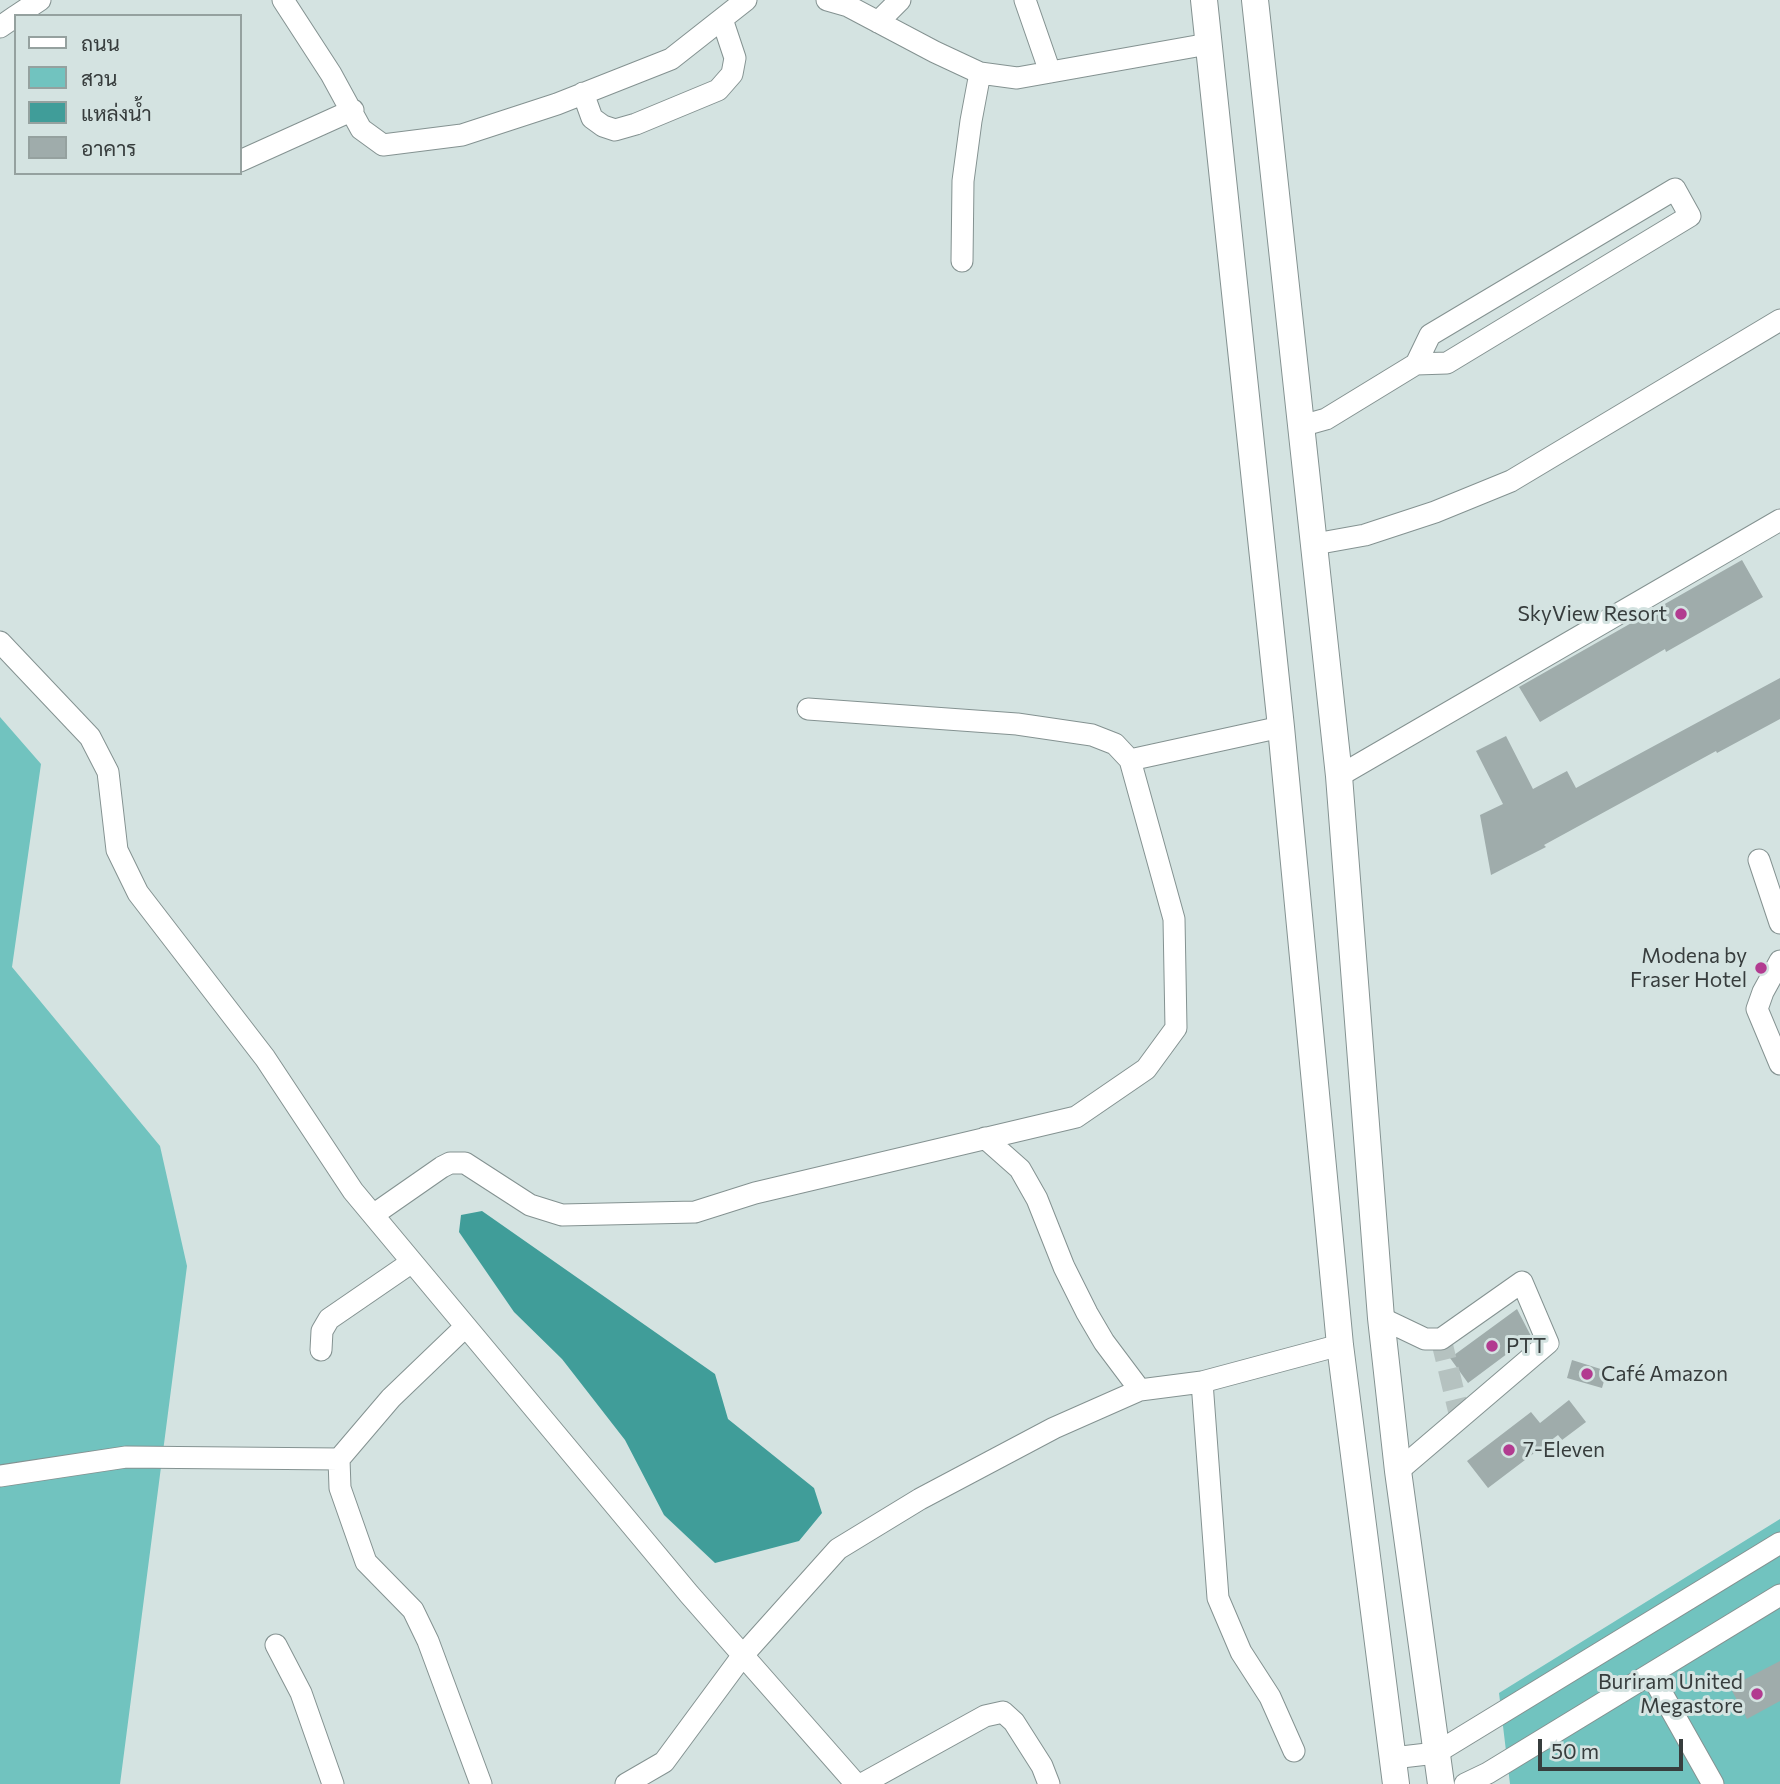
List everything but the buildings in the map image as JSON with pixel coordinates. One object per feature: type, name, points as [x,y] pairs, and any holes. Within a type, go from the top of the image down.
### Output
[{"type":"main road","points":[[1204,0],[1281,727],[1340,1345],[1396,1784]]},
{"type":"main road","points":[[1255,0],[1339,776],[1381,1318],[1398,1471],[1441,1784]]},
{"type":"street","points":[[19,14],[40,0]]},
{"type":"street","points":[[283,0],[353,110],[361,129],[383,145],[462,135],[671,59],[746,0]]},
{"type":"street","points":[[827,0],[848,6],[981,73],[1017,78],[1208,44]]},
{"type":"street","points":[[878,22],[900,0]]},
{"type":"street","points":[[1025,0],[1049,72]]},
{"type":"street","points":[[583,93],[592,118],[615,130],[718,90],[732,74],[735,58],[722,19]]},
{"type":"street","points":[[962,261],[963,181],[981,73]]},
{"type":"street","points":[[242,160],[353,110]]},
{"type":"street","points":[[1301,426],[1326,419],[1416,364],[1447,363],[1690,216],[1675,188],[1430,335],[1416,364]]},
{"type":"street","points":[[1315,544],[1365,535],[1435,512],[1511,481],[1780,320]]},
{"type":"street","points":[[1339,776],[1780,520]]},
{"type":"street","points":[[0,642],[90,737],[108,772],[117,850],[138,893],[265,1058],[353,1191],[379,1210],[412,1262],[465,1327],[689,1594],[856,1784]]},
{"type":"street","points":[[379,1210],[450,1163],[465,1163],[530,1205],[562,1215],[695,1212],[755,1193],[1076,1117],[1146,1069],[1176,1028],[1174,919],[1130,760],[1115,744],[1092,735],[1017,724],[808,709]]},
{"type":"street","points":[[1130,760],[1281,727]]},
{"type":"street","points":[[1759,860],[1780,923]]},
{"type":"street","points":[[1780,961],[1757,1009],[1780,1064]]},
{"type":"street","points":[[985,1138],[1020,1170],[1037,1199],[1087,1313],[1104,1342],[1140,1390]]},
{"type":"street","points":[[321,1349],[322,1331],[329,1319],[412,1262]]},
{"type":"street","points":[[1381,1318],[1426,1339],[1441,1339],[1522,1282],[1548,1343],[1398,1471]]},
{"type":"street","points":[[465,1327],[391,1398],[339,1459],[340,1488],[366,1562],[413,1610],[428,1641],[481,1784]]},
{"type":"street","points":[[626,1784],[664,1762],[743,1655],[838,1549],[920,1499],[1054,1428],[1140,1390],[1202,1382],[1340,1345]]},
{"type":"street","points":[[1202,1382],[1218,1598],[1241,1652],[1270,1697],[1294,1751]]},
{"type":"street","points":[[0,1476],[126,1457],[339,1459]]},
{"type":"street","points":[[1393,1758],[1436,1753],[1780,1543]]},
{"type":"street","points":[[1465,1784],[1488,1778],[1780,1595]]},
{"type":"street","points":[[276,1645],[301,1693],[333,1784]]},
{"type":"street","points":[[1651,1674],[1713,1784]]},
{"type":"street","points":[[862,1784],[985,1716],[1003,1712],[1014,1722],[1049,1784]]},
{"type":"green space","points":[[0,717],[41,764],[12,967],[160,1146],[187,1266],[120,1784],[0,1784]]},
{"type":"green space","points":[[1780,1519],[1780,1784],[1510,1784],[1499,1693]]},
{"type":"water","points":[[482,1211],[715,1374],[728,1419],[814,1488],[822,1513],[799,1541],[715,1563],[664,1515],[625,1440],[562,1359],[514,1312],[459,1232],[461,1215]]},
{"type":"tunnel","points":[[1441,1339],[1460,1417]]},
{"type":"place","name":"SkyView Resort","points":[[1681,614]]},
{"type":"place","name":"Modena by Fraser Hotel","points":[[1761,968]]},
{"type":"place","name":"PTT","points":[[1492,1346]]},
{"type":"place","name":"Café Amazon","points":[[1587,1374]]},
{"type":"place","name":"7-Eleven","points":[[1509,1450]]},
{"type":"place","name":"Buriram United Megastore","points":[[1757,1694]]}]
